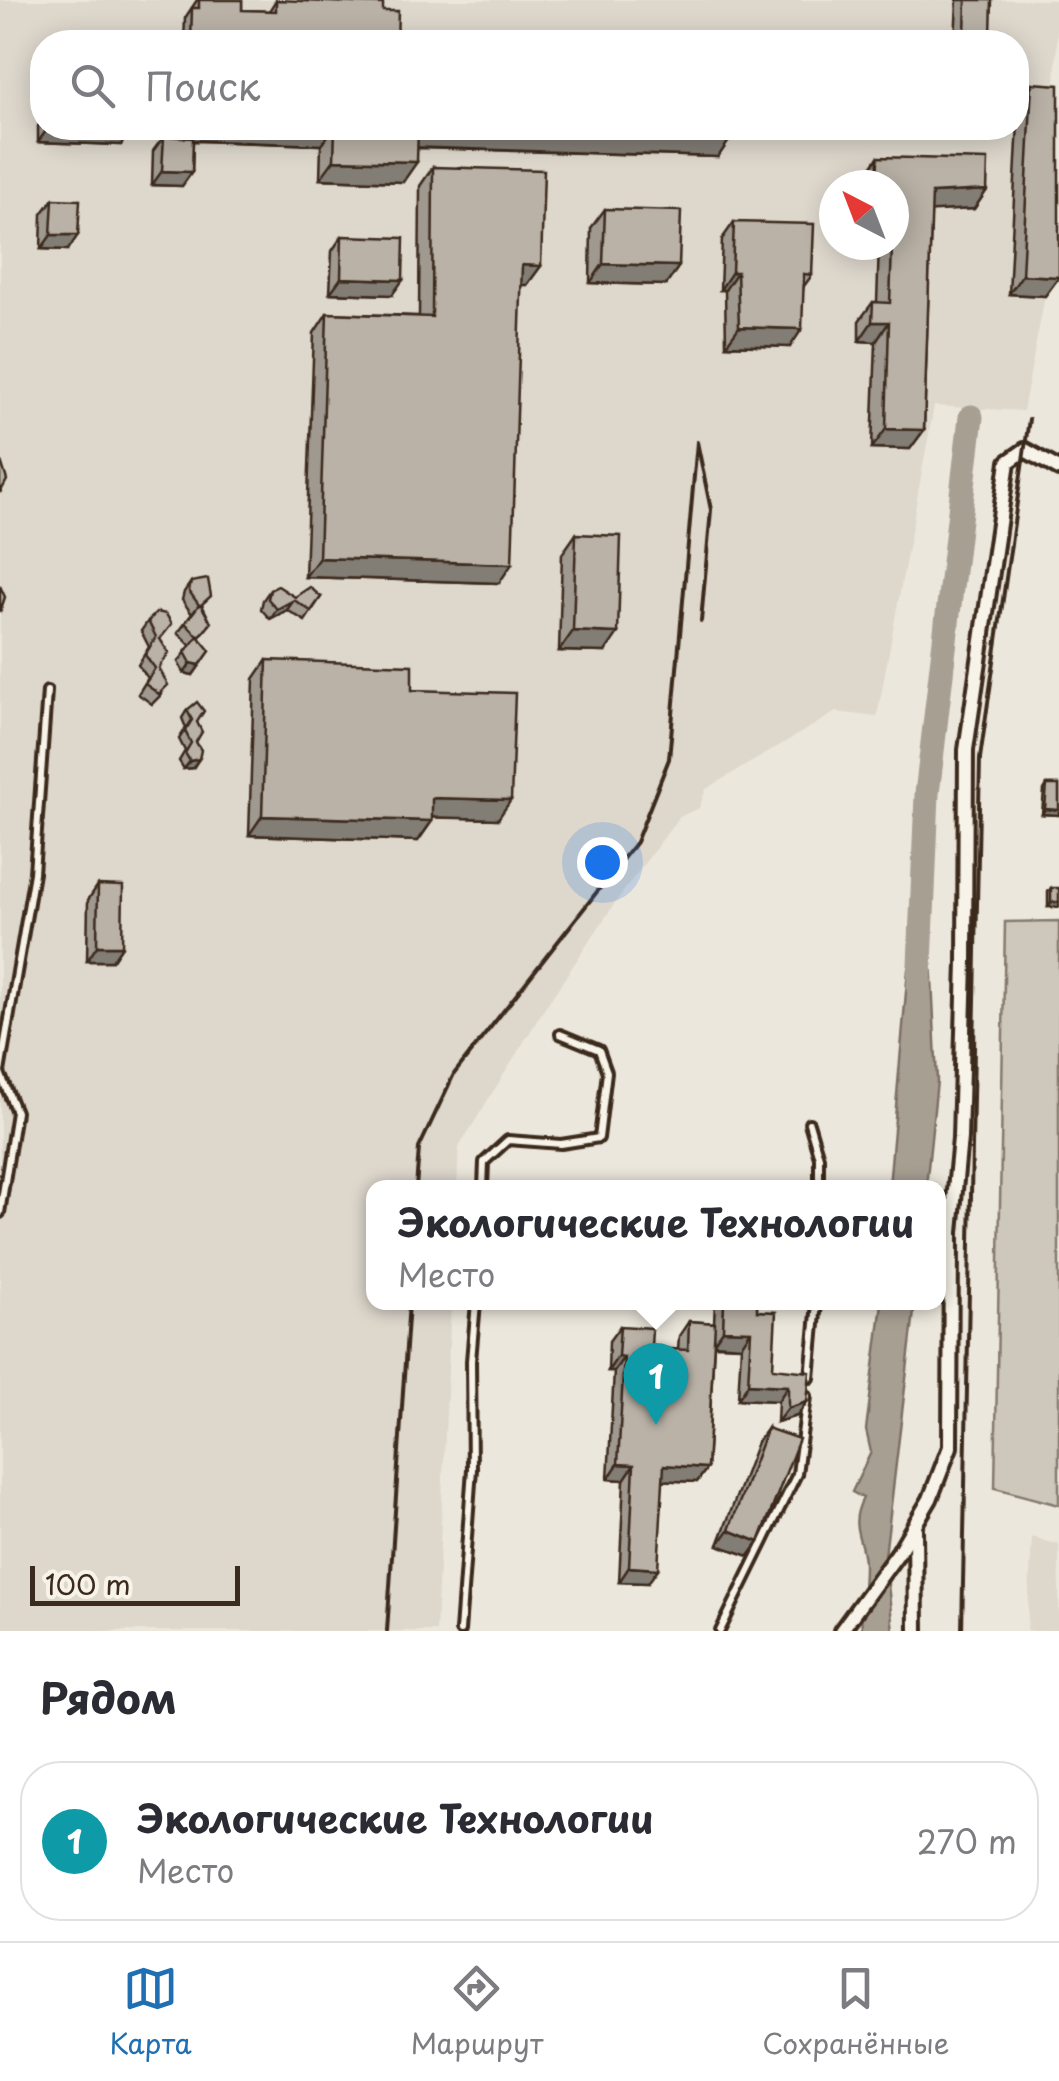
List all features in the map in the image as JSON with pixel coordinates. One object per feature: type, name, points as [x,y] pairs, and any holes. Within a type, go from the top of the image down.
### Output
[{"type":"street","points":[[845,1628],[915,1525],[950,1448],[951,1232],[960,1138],[966,962],[966,750],[1008,462],[1025,450],[1059,470]]},
{"type":"street","points":[[915,1525],[916,1631]]},
{"type":"lane","points":[[0,1213],[16,1112],[0,1072],[34,873],[47,690]]},
{"type":"lane","points":[[483,1180],[484,1162],[508,1140],[561,1144],[599,1138],[607,1072],[599,1050],[560,1034]]},
{"type":"lane","points":[[810,1123],[820,1156],[819,1180]]},
{"type":"lane","points":[[460,1631],[472,1469],[471,1361],[475,1310]]},
{"type":"lane","points":[[720,1631],[797,1474],[817,1310]]},
{"type":"shaded area","points":[[0,0],[1059,0],[1045,296],[1023,411],[934,406],[877,717],[836,712],[706,789],[699,808],[679,817],[617,900],[546,1006],[459,1147],[457,1180],[366,1180],[366,1310],[451,1310],[436,1631],[0,1631]]},
{"type":"shaded area","points":[[1059,921],[1059,1505],[995,1488],[1005,922]]},
{"type":"shaded area","points":[[913,955],[931,958],[937,1081],[927,1180],[890,1180],[908,969]]},
{"type":"shaded area","points":[[881,1310],[914,1310],[885,1556],[893,1631],[862,1631],[864,1557],[857,1518],[863,1498],[852,1492],[871,1452],[866,1430]]},
{"type":"shaded area","points":[[1032,1537],[1059,1545],[1059,1631],[1027,1631]]},
{"type":"building","points":[[199,0],[242,0],[242,10],[276,11],[276,0],[383,4],[383,11],[398,11],[397,30],[191,30],[192,8],[199,8]]},
{"type":"building","points":[[966,0],[992,0],[991,30],[965,30]]},
{"type":"building","points":[[1032,83],[1059,85],[1059,277],[1022,275]]},
{"type":"building","points":[[164,140],[193,140],[192,172],[162,171]]},
{"type":"building","points":[[335,140],[418,140],[417,162],[334,160]]},
{"type":"building","points":[[878,157],[988,160],[987,190],[932,193],[924,430],[886,429],[889,322],[872,322],[873,302],[890,303],[891,260],[909,260],[909,170],[878,170]]},
{"type":"building","points":[[433,167],[544,170],[541,266],[522,265],[512,564],[319,558],[327,313],[432,317]]},
{"type":"building","points":[[53,199],[80,200],[78,235],[51,235]]},
{"type":"building","points":[[605,209],[681,211],[679,266],[603,264]]},
{"type":"building","points":[[734,222],[814,224],[812,275],[804,274],[802,329],[739,327],[737,272],[732,272]]},
{"type":"building","points":[[342,236],[404,238],[403,280],[341,278]]},
{"type":"building","points":[[0,458],[7,480],[0,493]]},
{"type":"building","points":[[576,534],[621,536],[618,633],[573,631]]},
{"type":"building","points":[[208,579],[211,596],[201,605],[211,623],[199,637],[185,623],[199,605],[189,591],[191,582]]},
{"type":"building","points":[[0,586],[5,597],[0,612]]},
{"type":"building","points":[[278,586],[295,597],[310,587],[321,597],[311,611],[294,600],[277,609],[268,599],[270,590]]},
{"type":"building","points":[[157,612],[166,614],[172,624],[160,639],[169,653],[159,668],[168,685],[159,694],[145,684],[155,668],[145,655],[156,637],[148,621]]},
{"type":"building","points":[[198,636],[210,651],[200,665],[191,663],[185,652]]},
{"type":"building","points":[[267,660],[412,665],[412,690],[515,693],[511,800],[432,798],[432,821],[262,816]]},
{"type":"building","points":[[197,702],[204,711],[197,722],[202,732],[196,742],[201,750],[199,759],[190,761],[185,753],[191,743],[185,731],[192,720],[187,710]]},
{"type":"building","points":[[1047,785],[1059,785],[1059,810],[1045,809]]},
{"type":"building","points":[[98,885],[123,886],[122,946],[97,946]]},
{"type":"building","points":[[1051,888],[1059,888],[1059,902],[1051,902]]},
{"type":"building","points":[[724,1310],[776,1312],[773,1368],[810,1372],[807,1402],[788,1408],[788,1386],[748,1384],[751,1331],[723,1330]]},
{"type":"building","points":[[689,1321],[715,1323],[707,1468],[664,1465],[658,1569],[629,1567],[634,1465],[618,1464],[624,1357],[618,1356],[620,1326],[652,1328],[651,1348],[688,1350]]},
{"type":"building","points":[[767,1428],[799,1439],[759,1542],[729,1530]]},
{"type":"waterway","points":[[919,989],[927,794],[971,417]]},
{"type":"railway","points":[[962,1631],[980,758],[1029,419]]},
{"type":"railway","points":[[417,1180],[419,1148],[454,1074],[636,842],[669,759],[697,442],[711,510],[701,621]]},
{"type":"railway","points":[[387,1631],[408,1310]]},
{"type":"place","name":"Экологические Технологии","points":[[656,1425]]}]
